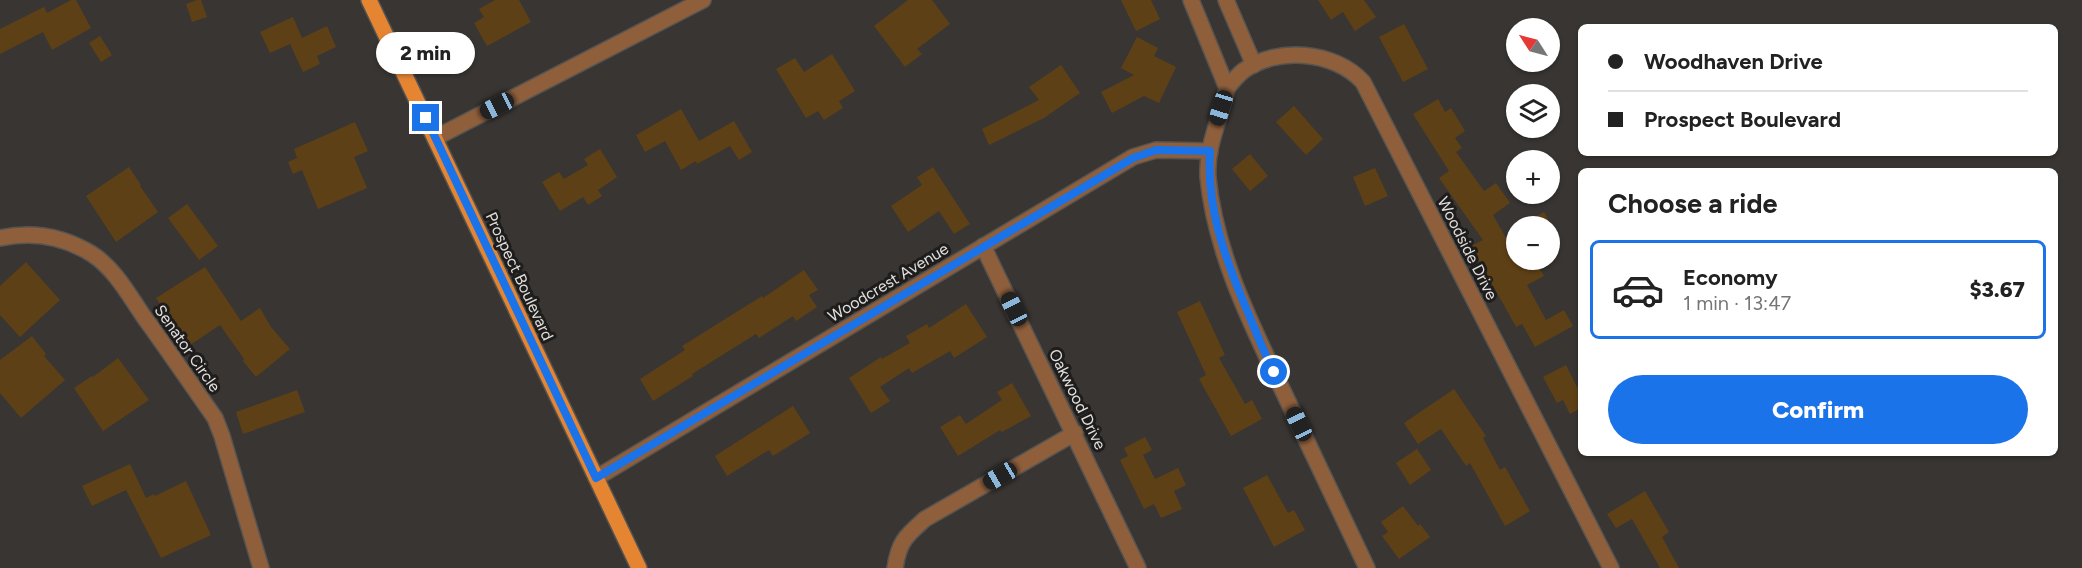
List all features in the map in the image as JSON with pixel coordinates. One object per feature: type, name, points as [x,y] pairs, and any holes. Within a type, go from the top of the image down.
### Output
[{"type":"main road","name":"Prospect Boulevard","points":[[369,0],[639,568]]},
{"type":"street","points":[[435,138],[703,0]]},
{"type":"street","points":[[1191,0],[1227,88],[1212,136],[1208,175],[1219,235],[1233,276],[1268,360],[1366,568]]},
{"type":"street","points":[[1226,0],[1254,64]]},
{"type":"street","name":"Woodside Drive","points":[[1227,88],[1242,72],[1254,64],[1269,59],[1309,55],[1327,59],[1355,73],[1363,82],[1611,568]]},
{"type":"street","name":"Woodcrest Avenue","points":[[596,478],[1133,158],[1156,150],[1210,151]]},
{"type":"street","name":"Senator Circle","points":[[0,238],[20,234],[49,236],[67,241],[93,254],[117,278],[215,418],[261,568]]},
{"type":"street","name":"Oakwood Drive","points":[[983,246],[1138,568]]},
{"type":"street","points":[[895,568],[897,553],[906,536],[925,519],[1075,433]]},
{"type":"building","points":[[71,0],[76,0],[91,28],[52,50],[43,32],[0,54],[0,29],[44,7],[47,13]]},
{"type":"building","points":[[201,0],[207,17],[192,22],[186,4]]},
{"type":"building","points":[[495,0],[519,0],[531,22],[487,46],[474,23],[484,17],[479,9]]},
{"type":"building","points":[[908,0],[932,0],[950,24],[917,49],[922,54],[905,67],[874,26]]},
{"type":"building","points":[[1121,0],[1151,0],[1160,19],[1136,31]]},
{"type":"building","points":[[1318,0],[1364,0],[1376,17],[1355,31],[1343,12],[1331,20]]},
{"type":"building","points":[[293,17],[302,38],[327,26],[336,47],[317,56],[320,64],[303,72],[290,44],[270,53],[260,32]]},
{"type":"building","points":[[1404,24],[1428,69],[1403,82],[1379,37]]},
{"type":"building","points":[[100,36],[112,55],[101,62],[89,43]]},
{"type":"building","points":[[1137,37],[1158,48],[1154,56],[1176,67],[1159,103],[1144,96],[1112,113],[1101,92],[1134,75],[1121,68]]},
{"type":"building","points":[[832,54],[855,91],[839,101],[843,108],[824,120],[818,111],[806,118],[776,69],[795,58],[804,72]]},
{"type":"building","points":[[1061,65],[1080,93],[1044,118],[989,145],[982,129],[1039,100],[1029,87]]},
{"type":"building","points":[[1438,99],[1445,112],[1451,108],[1465,131],[1455,138],[1462,148],[1456,152],[1484,191],[1496,183],[1506,197],[1506,204],[1509,204],[1493,215],[1506,238],[1506,270],[1541,270],[1544,276],[1527,285],[1546,320],[1564,310],[1573,326],[1535,347],[1522,324],[1516,327],[1471,246],[1483,240],[1439,178],[1449,171],[1413,114]]},
{"type":"building","points":[[1294,106],[1323,139],[1306,155],[1276,122]]},
{"type":"building","points":[[681,109],[699,141],[734,121],[752,152],[739,160],[730,146],[681,170],[665,141],[645,152],[636,135]]},
{"type":"building","points":[[355,122],[368,151],[354,157],[367,188],[318,209],[302,170],[293,174],[288,162],[297,158],[294,149]]},
{"type":"building","points":[[600,149],[617,177],[598,190],[602,196],[588,205],[583,197],[560,211],[542,182],[559,172],[564,179],[588,165],[584,159]]},
{"type":"building","points":[[1250,154],[1268,176],[1250,191],[1232,169]]},
{"type":"building","points":[[129,167],[158,212],[116,242],[86,196]]},
{"type":"building","points":[[933,167],[970,224],[954,234],[939,211],[908,232],[891,206],[922,185],[917,177]]},
{"type":"building","points":[[1375,168],[1388,196],[1365,206],[1353,177]]},
{"type":"building","points":[[187,204],[218,246],[199,260],[168,218]]},
{"type":"building","points":[[26,262],[60,300],[20,337],[0,315],[0,286]]},
{"type":"building","points":[[205,267],[241,321],[260,308],[271,327],[290,349],[256,377],[220,325],[187,347],[156,298]]},
{"type":"building","points":[[804,270],[818,290],[809,295],[817,307],[796,321],[793,316],[759,338],[756,334],[653,401],[640,379],[685,350],[682,346],[762,296],[763,298]]},
{"type":"building","points":[[1200,301],[1225,355],[1219,358],[1245,404],[1252,400],[1262,419],[1231,436],[1199,379],[1206,375],[1177,312]]},
{"type":"building","points":[[966,304],[987,337],[954,358],[950,351],[912,373],[909,368],[880,387],[890,401],[871,413],[849,378],[881,357],[882,359],[910,343],[906,336],[927,324],[929,328]]},
{"type":"building","points":[[32,336],[46,354],[44,356],[65,380],[21,418],[0,393],[0,360]]},
{"type":"building","points":[[118,358],[149,400],[103,431],[74,388]]},
{"type":"building","points":[[1566,365],[1578,389],[1578,410],[1570,414],[1563,400],[1557,403],[1543,377]]},
{"type":"building","points":[[1012,383],[1031,416],[1002,432],[1000,430],[958,456],[940,427],[960,415],[966,424],[1002,400],[997,392]]},
{"type":"building","points":[[1454,389],[1486,436],[1483,438],[1500,470],[1505,467],[1530,511],[1505,526],[1470,463],[1466,466],[1441,429],[1418,444],[1404,423]]},
{"type":"building","points":[[297,390],[305,412],[243,434],[236,412]]},
{"type":"building","points":[[793,406],[810,433],[773,456],[769,450],[727,476],[715,456]]},
{"type":"building","points":[[1145,437],[1152,450],[1143,455],[1155,479],[1178,468],[1186,485],[1174,491],[1182,509],[1161,518],[1154,504],[1144,509],[1120,460],[1128,456],[1124,448]]},
{"type":"building","points":[[1417,449],[1431,470],[1410,485],[1396,463]]},
{"type":"building","points":[[130,464],[146,498],[186,481],[211,535],[161,558],[126,490],[92,506],[82,486]]},
{"type":"building","points":[[1267,475],[1288,513],[1294,510],[1305,530],[1274,547],[1243,488]]},
{"type":"building","points":[[1645,491],[1669,532],[1662,537],[1679,568],[1660,568],[1632,519],[1616,528],[1607,514]]},
{"type":"building","points":[[1403,506],[1418,526],[1420,524],[1430,537],[1399,559],[1382,536],[1388,532],[1381,522]]},
{"type":"route","points":[[426,118],[596,478],[1133,158],[1156,150],[1210,151],[1208,175],[1219,235],[1233,276],[1274,372]]}]
